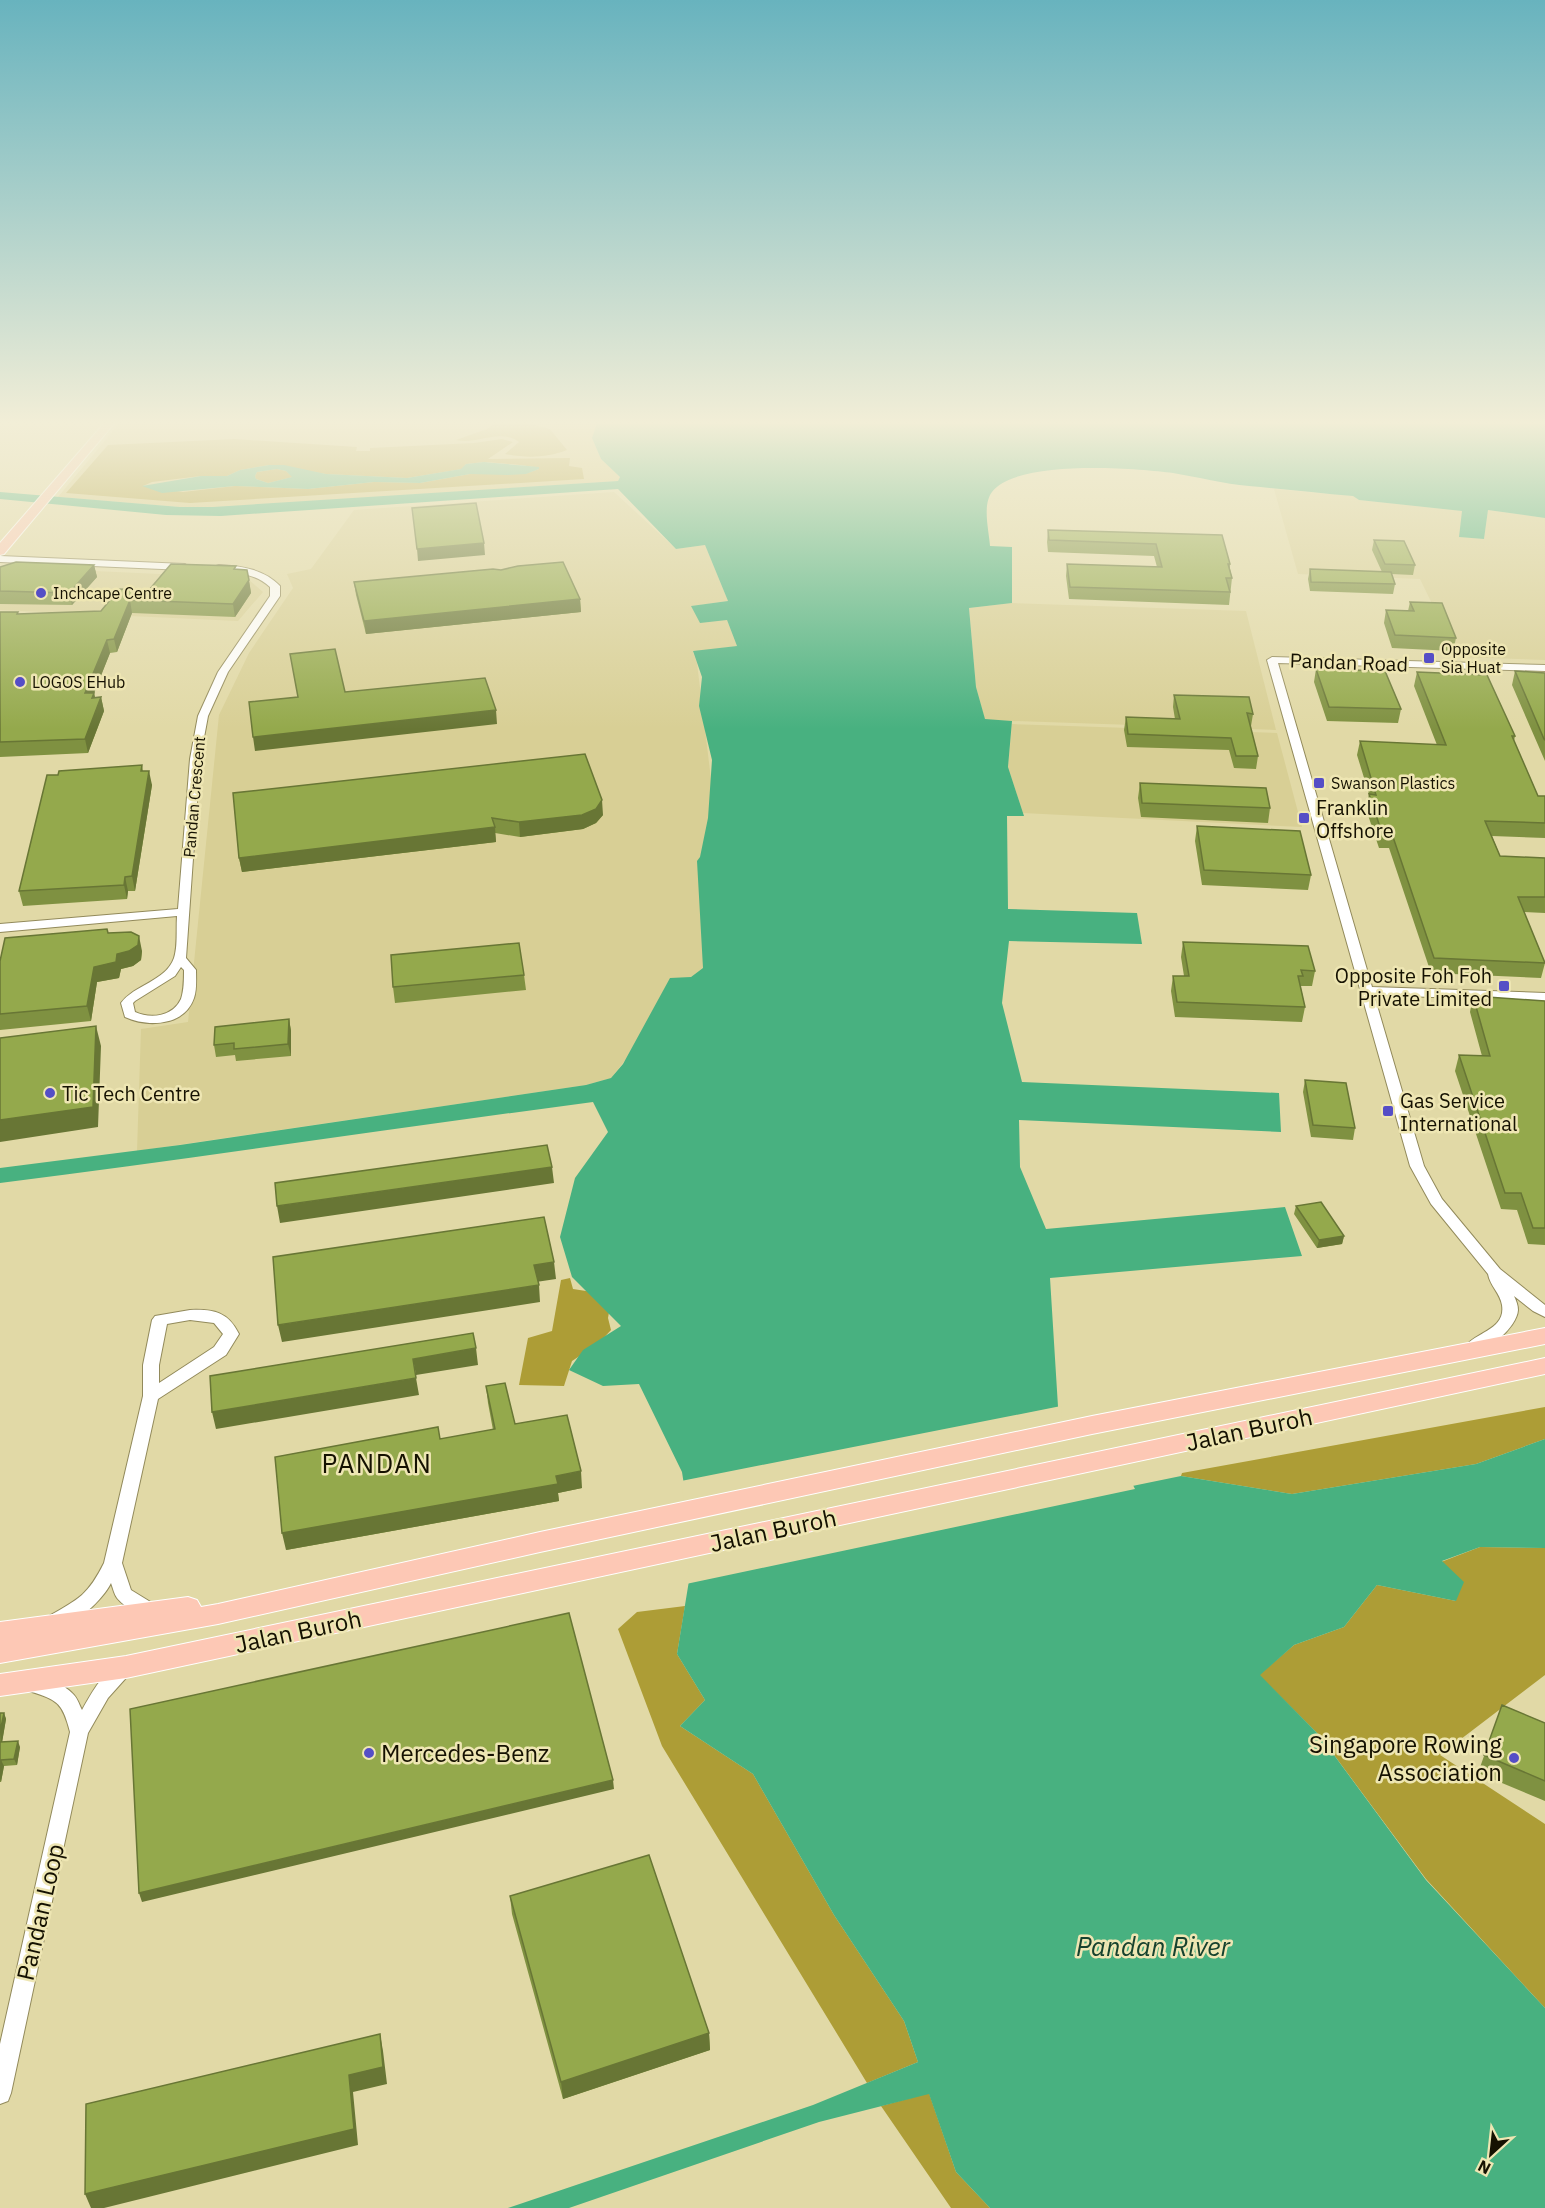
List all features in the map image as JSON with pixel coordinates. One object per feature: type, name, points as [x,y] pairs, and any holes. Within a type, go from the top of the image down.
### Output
[{"type":"highway","points":[[0,551],[24,523]]},
{"type":"highway","name":"Jalan Buroh","points":[[0,1652],[218,1614],[540,1542],[1092,1425],[1545,1336]]},
{"type":"highway","name":"Jalan Buroh","points":[[10,1684],[126,1667],[1545,1366]]},
{"type":"highway","points":[[0,1633],[152,1611],[209,1606],[218,1614]]},
{"type":"street","points":[[0,559],[194,567]]},
{"type":"street","name":"Pandan Crescent","points":[[180,958],[190,970],[190,978],[187,1001],[176,1014],[151,1020],[129,1014],[127,1003],[131,998],[171,973],[180,958],[199,730],[223,672],[272,602],[276,591],[269,580],[259,574],[240,570],[206,568]]},
{"type":"street","name":"Pandan Road","points":[[1545,668],[1272,660],[1420,1175],[1448,1216],[1495,1273],[1545,1312]]},
{"type":"street","points":[[0,928],[183,912]]},
{"type":"street","points":[[1367,991],[1545,997]]},
{"type":"street","name":"Pandan Road","points":[[1461,1354],[1496,1334],[1510,1311],[1510,1303],[1495,1281],[1495,1273]]},
{"type":"street","points":[[45,1628],[88,1602],[99,1590],[113,1563],[151,1396],[152,1365],[160,1320],[200,1314],[222,1319],[229,1325],[231,1334],[220,1351],[151,1396]]},
{"type":"street","points":[[113,1563],[124,1594],[152,1611]]},
{"type":"street","name":"Pandan Loop","points":[[0,2093],[79,1732],[101,1693],[126,1667]]},
{"type":"street","name":"Pandan Loop","points":[[10,1684],[57,1691],[73,1706],[79,1732]]},
{"type":"shaded area","points":[[344,523],[648,523],[676,549],[705,545],[728,601],[692,606],[727,620],[737,646],[693,652],[697,663],[714,804],[704,968],[691,977],[611,1078],[586,1085],[137,1151],[141,1029],[188,1022],[219,715],[249,653],[293,588],[287,574],[311,569]]},
{"type":"shaded area","points":[[1284,523],[1462,523],[1460,537],[1484,539],[1486,523],[1545,523],[1545,660],[1458,657],[1420,579],[1298,574]]},
{"type":"shaded area","points":[[7,567],[247,578],[263,592],[238,621],[0,610],[0,575]]},
{"type":"shaded area","points":[[1012,603],[1246,611],[1276,730],[985,720],[976,687],[969,608]]},
{"type":"shaded area","points":[[1012,724],[1277,733],[1302,827],[1023,813],[1008,767]]},
{"type":"shaded area","points":[[570,1278],[573,1289],[599,1293],[611,1301],[608,1318],[611,1330],[598,1344],[572,1361],[564,1386],[519,1385],[528,1338],[552,1331],[561,1280]]},
{"type":"shaded area","points":[[1545,1407],[1545,1439],[1476,1464],[1292,1494],[1181,1476],[1182,1473]]},
{"type":"shaded area","points":[[1480,1547],[1545,1548],[1545,1675],[1440,1755],[1545,1824],[1545,2008],[1426,1879],[1320,1736],[1259,1675],[1294,1645],[1344,1627],[1377,1585],[1456,1601],[1441,1562]]},
{"type":"shaded area","points":[[685,1606],[677,1654],[705,1700],[680,1726],[753,1774],[834,1915],[904,2021],[918,2062],[867,2083],[662,1746],[618,1629],[637,1612]]},
{"type":"shaded area","points":[[929,2093],[956,2172],[990,2208],[951,2208],[881,2106]]},
{"type":"water","name":"Pandan River","points":[[651,523],[988,523],[990,546],[1012,547],[1012,603],[969,608],[976,687],[985,719],[1012,721],[1008,767],[1024,816],[1007,816],[1008,909],[1137,913],[1142,944],[1009,941],[1002,1003],[1022,1082],[1279,1093],[1281,1132],[1019,1120],[1020,1167],[1046,1229],[1285,1207],[1302,1256],[1050,1278],[1062,1471],[1108,1491],[1181,1476],[1292,1494],[1476,1464],[1545,1439],[1545,1548],[1480,1547],[1442,1561],[1464,1582],[1456,1601],[1377,1585],[1344,1627],[1294,1645],[1260,1675],[1320,1736],[1426,1880],[1545,2008],[1545,2208],[990,2208],[956,2172],[929,2094],[819,2122],[569,2208],[508,2208],[813,2105],[918,2062],[904,2021],[834,1915],[753,1774],[680,1726],[705,1700],[677,1654],[694,1550],[682,1472],[639,1384],[603,1386],[569,1370],[583,1350],[621,1326],[572,1277],[560,1237],[575,1178],[608,1132],[593,1102],[0,1183],[0,1168],[180,1145],[586,1085],[611,1078],[623,1064],[670,978],[691,977],[703,968],[697,861],[700,857],[708,818],[712,760],[699,706],[702,677],[693,651],[737,646],[727,620],[700,623],[691,606],[728,601],[705,545],[676,549]]},
{"type":"water","points":[[1461,523],[1486,523],[1484,539],[1459,537]]},
{"type":"pier","points":[[1061,1406],[1065,1469],[1108,1488],[1132,1483],[1135,1489],[686,1584],[691,1550],[681,1481]]},
{"type":"building","points":[[414,523],[480,523],[484,543],[417,549]]},
{"type":"building","points":[[1048,530],[1222,535],[1232,578],[1226,578],[1230,592],[1070,587],[1067,564],[1162,567],[1156,544],[1049,540]]},
{"type":"building","points":[[1374,540],[1404,541],[1415,565],[1385,564]]},
{"type":"building","points":[[16,562],[94,565],[69,593],[0,591],[0,567]]},
{"type":"building","points":[[563,562],[580,599],[364,621],[354,582],[501,570]]},
{"type":"building","points":[[171,564],[236,566],[234,569],[247,570],[249,580],[233,604],[130,600],[114,639],[107,640],[85,693],[94,693],[92,698],[101,697],[85,739],[0,742],[0,612],[18,612],[17,614],[101,611],[119,589],[149,590]]},
{"type":"building","points":[[1310,569],[1391,572],[1395,584],[1311,582]]},
{"type":"building","points":[[1410,602],[1442,603],[1456,638],[1395,635],[1386,610],[1414,611]]},
{"type":"building","points":[[335,649],[345,692],[485,678],[496,710],[253,737],[249,702],[298,697],[290,654]]},
{"type":"building","points":[[1316,669],[1385,671],[1401,709],[1329,707]]},
{"type":"building","points":[[1515,671],[1545,673],[1545,740],[1544,739]]},
{"type":"building","points":[[1417,672],[1487,675],[1515,736],[1512,736],[1538,796],[1545,796],[1545,823],[1485,821],[1500,856],[1545,858],[1545,897],[1518,897],[1545,963],[1434,958],[1392,834],[1382,833],[1369,794],[1376,795],[1360,741],[1446,745]]},
{"type":"building","points":[[1174,695],[1249,697],[1253,714],[1247,713],[1258,756],[1236,756],[1231,738],[1128,734],[1126,717],[1180,719]]},
{"type":"building","points":[[585,754],[602,800],[596,809],[582,815],[519,822],[492,818],[495,827],[239,858],[233,793]]},
{"type":"building","points":[[142,765],[141,771],[149,771],[132,876],[125,877],[124,885],[19,891],[47,775],[58,775],[59,771]]},
{"type":"building","points":[[1140,783],[1266,788],[1270,808],[1142,803]]},
{"type":"building","points":[[1197,826],[1300,831],[1311,875],[1204,870]]},
{"type":"building","points":[[107,929],[108,933],[131,932],[139,936],[138,945],[129,951],[117,954],[116,962],[94,967],[87,1006],[0,1014],[0,961],[5,938]]},
{"type":"building","points":[[1183,942],[1308,946],[1315,971],[1301,970],[1303,976],[1298,976],[1305,1007],[1177,1002],[1173,976],[1189,976]]},
{"type":"building","points":[[519,943],[524,975],[393,987],[391,955]]},
{"type":"building","points":[[1473,996],[1545,1001],[1545,1228],[1533,1228],[1521,1193],[1505,1193],[1459,1055],[1490,1056]]},
{"type":"building","points":[[289,1019],[288,1044],[234,1049],[234,1043],[214,1045],[215,1027]]},
{"type":"building","name":"Tic Tech Centre","points":[[96,1026],[93,1107],[0,1120],[0,1038]]},
{"type":"building","points":[[1305,1080],[1346,1083],[1355,1128],[1313,1125]]},
{"type":"building","points":[[547,1145],[552,1167],[277,1206],[275,1183]]},
{"type":"building","points":[[1321,1202],[1344,1236],[1319,1240],[1296,1206]]},
{"type":"building","points":[[544,1217],[554,1262],[534,1265],[539,1285],[278,1325],[273,1257]]},
{"type":"building","points":[[473,1333],[476,1348],[413,1359],[416,1378],[212,1412],[210,1376]]},
{"type":"building","points":[[505,1383],[515,1424],[567,1415],[581,1471],[556,1476],[558,1484],[282,1533],[275,1457],[438,1427],[440,1439],[495,1429],[486,1386]]},
{"type":"building","name":"Mercedes-Benz","points":[[569,1613],[613,1780],[139,1893],[130,1709]]},
{"type":"building","name":"Singapore Rowing Association","points":[[1502,1705],[1545,1723],[1545,1781],[1484,1755]]},
{"type":"building","points":[[0,1713],[4,1713],[0,1732]]},
{"type":"building","points":[[18,1741],[14,1759],[1,1760],[0,1767],[0,1742]]},
{"type":"building","points":[[649,1855],[709,2033],[561,2082],[510,1896]]},
{"type":"building","points":[[380,2034],[383,2067],[349,2075],[354,2129],[85,2194],[86,2104]]},
{"type":"place","name":"Inchcape Centre","points":[[41,593]]},
{"type":"place","name":"Opposite Sia Huat","points":[[1429,658]]},
{"type":"place","name":"LOGOS EHub","points":[[20,682]]},
{"type":"place","name":"Swanson Plastics","points":[[1319,783]]},
{"type":"place","name":"Franklin Offshore","points":[[1304,818]]},
{"type":"place","name":"Opposite Foh Foh Private Limited","points":[[1504,986]]},
{"type":"place","name":"Tic Tech Centre","points":[[50,1093]]},
{"type":"place","name":"Gas Service International","points":[[1388,1111]]},
{"type":"place","name":"Mercedes-Benz","points":[[369,1753]]},
{"type":"place","name":"Singapore Rowing Association","points":[[1514,1758]]},
{"type":"district","name":"PANDAN","points":[[377,1463]]}]
